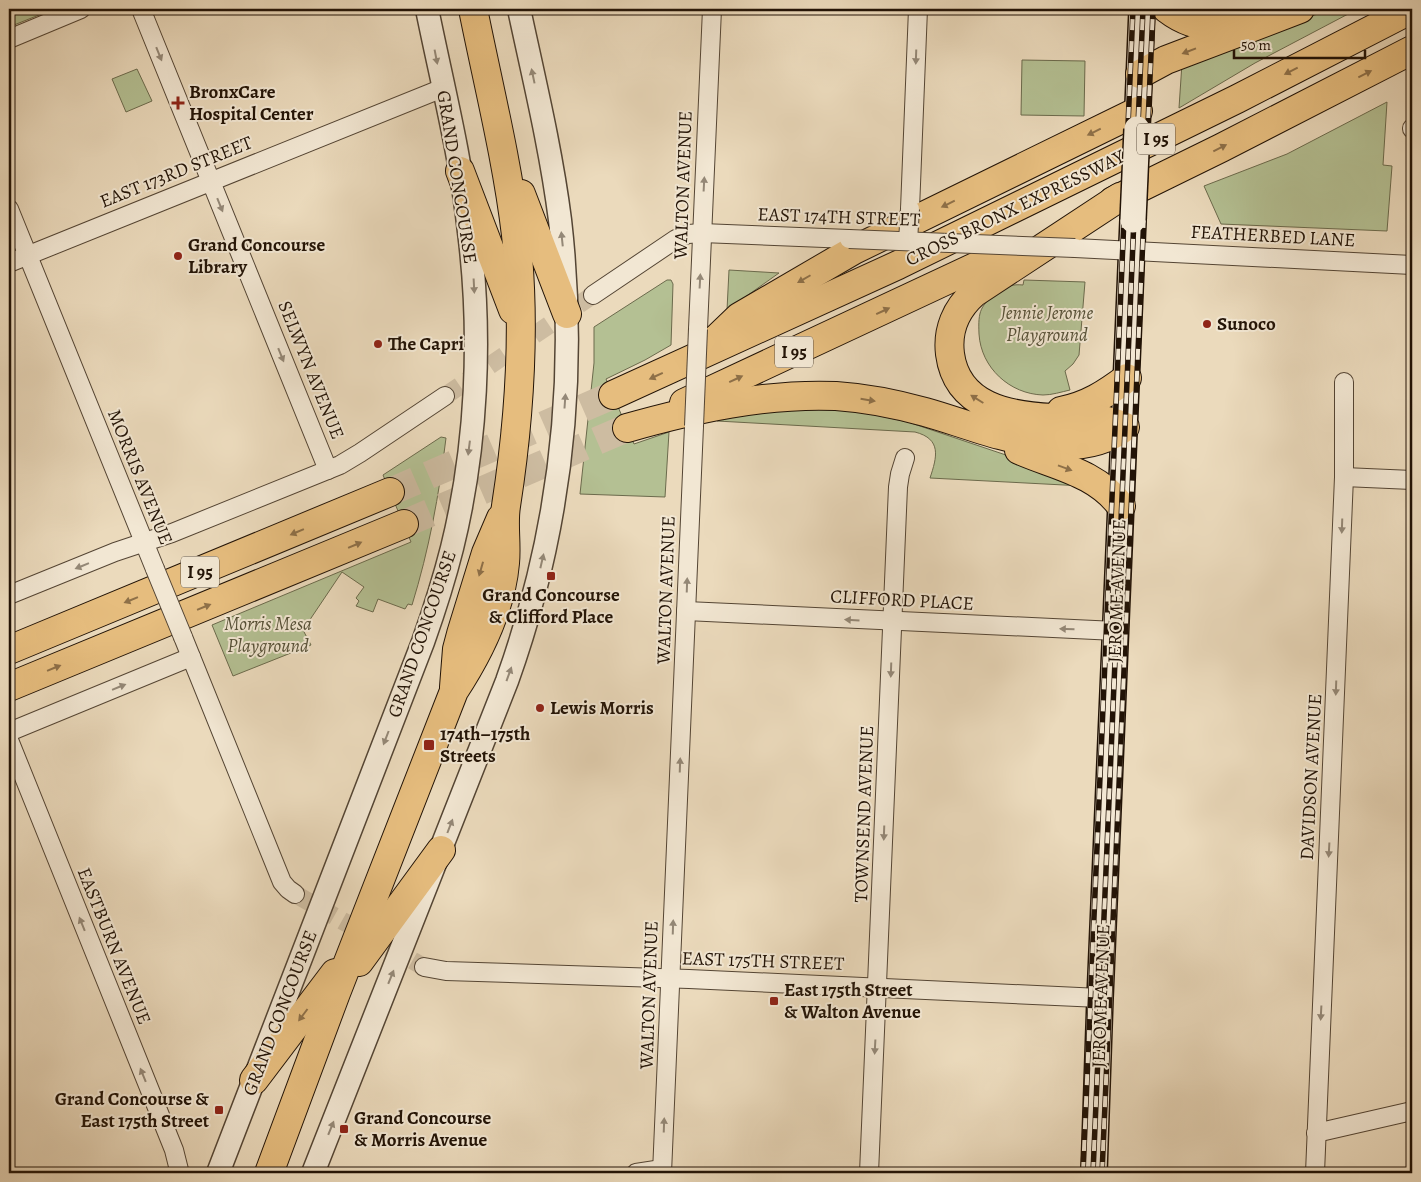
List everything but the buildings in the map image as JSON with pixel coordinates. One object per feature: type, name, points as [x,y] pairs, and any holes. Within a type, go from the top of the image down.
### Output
[{"type":"main road","points":[[269,1173],[336,993],[454,691],[475,658],[503,579],[506,508],[517,428],[520,377],[520,282],[516,234],[473,9]]},
{"type":"main road","name":"JEROME AVENUE","points":[[1094,1173],[1132,251],[1127,209],[1138,120],[1142,9]]},
{"type":"main road","points":[[1167,9],[1189,22],[1216,27],[1246,23],[1299,9]]},
{"type":"main road","points":[[1140,74],[1166,60],[1299,9]]},
{"type":"main road","name":"CROSS BRONX EXPRESSWAY","points":[[613,396],[925,252],[1237,99],[1412,9]]},
{"type":"main road","name":"CROSS BRONX EXPRESSWAY","points":[[956,422],[926,412],[887,403],[848,397],[820,396],[774,398],[730,405],[680,414],[628,428],[920,294],[1127,209],[1245,136],[1412,50]]},
{"type":"main road","points":[[699,356],[739,317],[848,254],[1138,120]]},
{"type":"main road","points":[[499,138],[567,314]]},
{"type":"main road","points":[[460,171],[521,329]]},
{"type":"main road","points":[[1124,427],[1106,420],[1055,418],[1022,414],[1002,410],[983,403],[964,388],[954,372],[950,354],[950,331],[954,319],[964,303],[980,288],[1127,209]]},
{"type":"main road","points":[[1022,414],[1058,412],[1083,406],[1106,394],[1126,378]]},
{"type":"main road","points":[[956,422],[1026,441],[1055,445],[1079,444],[1100,440],[1124,427]]},
{"type":"main road","points":[[956,422],[1039,459],[1088,476],[1110,491],[1121,506]]},
{"type":"main road","name":"I 95","points":[[9,650],[390,492]]},
{"type":"main road","name":"I 95","points":[[9,687],[404,524]]},
{"type":"main road","points":[[336,993],[441,850]]},
{"type":"main road","points":[[254,1080],[354,948]]},
{"type":"street","points":[[9,39],[81,9]]},
{"type":"street","name":"SELWYN AVENUE","points":[[141,9],[328,470]]},
{"type":"street","name":"GRAND CONCOURSE","points":[[218,1173],[423,642],[452,547],[468,456],[474,378],[474,276],[467,211],[460,171],[427,9]]},
{"type":"street","points":[[313,1173],[516,657],[540,568],[554,498],[562,435],[568,361],[567,314],[562,244],[556,196],[520,9]]},
{"type":"street","name":"WALTON AVENUE","points":[[662,1171],[712,9]]},
{"type":"street","points":[[908,241],[918,9]]},
{"type":"street","name":"EAST 173RD STREET","points":[[9,263],[210,180],[443,88]]},
{"type":"street","name":"MORRIS AVENUE","points":[[9,209],[282,882],[295,894]]},
{"type":"street","name":"EAST 174TH STREET","points":[[593,295],[676,239],[688,234],[702,233],[1132,251]]},
{"type":"street","name":"FEATHERBED LANE","points":[[1132,251],[1412,265]]},
{"type":"street","name":"DAVIDSON AVENUE","points":[[1315,1173],[1344,477],[1344,382]]},
{"type":"street","points":[[9,595],[115,552],[172,534],[328,470],[360,453],[445,396]]},
{"type":"street","name":"TOWNSEND AVENUE","points":[[870,1173],[898,486],[905,458]]},
{"type":"street","points":[[1344,477],[1412,480]]},
{"type":"street","name":"CLIFFORD PLACE","points":[[686,611],[1116,631]]},
{"type":"street","points":[[9,732],[191,658]]},
{"type":"street","name":"EASTBURN AVENUE","points":[[9,740],[174,1150],[179,1172]]},
{"type":"street","name":"EAST 175TH STREET","points":[[424,967],[446,971],[670,978],[1100,998]]},
{"type":"street","points":[[1316,1132],[1412,1111]]},
{"type":"street","points":[[636,1173],[662,1171]]},
{"type":"green space","points":[[9,9],[54,9],[9,27]]},
{"type":"green space","points":[[1332,9],[1353,9],[1350,13],[1255,63],[1179,108],[1182,63],[1201,54]]},
{"type":"green space","points":[[1022,60],[1085,61],[1084,116],[1021,115]]},
{"type":"green space","points":[[137,69],[152,101],[126,112],[112,79]]},
{"type":"green space","points":[[1387,102],[1383,165],[1392,166],[1387,231],[1221,224],[1204,186],[1287,154]]},
{"type":"green space","points":[[729,270],[779,273],[727,310]]},
{"type":"green space","points":[[667,280],[671,280],[673,284],[671,345],[606,379],[634,444],[669,432],[665,497],[580,494],[594,363],[594,327]]},
{"type":"green space","name":"Jennie Jerome Playground","points":[[1024,280],[1085,282],[1079,355],[1065,371],[1070,390],[1043,395],[1019,390],[999,377],[985,358],[979,334],[981,309],[999,292],[1010,286],[1023,285]]},
{"type":"green space","points":[[820,407],[867,413],[908,422],[1083,481],[1083,486],[930,478],[935,450],[930,439],[915,432],[717,421],[718,414]]},
{"type":"green space","name":"Morris Mesa Playground","points":[[441,437],[446,438],[437,501],[424,564],[412,605],[408,604],[405,609],[378,599],[373,612],[356,606],[359,601],[356,598],[364,587],[342,572],[303,630],[311,645],[233,676],[212,625],[411,542],[383,475]]},
{"type":"tunnel","points":[[445,396],[593,295]]},
{"type":"tunnel","points":[[390,492],[613,395]]},
{"type":"tunnel","points":[[404,524],[627,428]]},
{"type":"tunnel","points":[[295,894],[424,967]]},
{"type":"railway","points":[[1083,1173],[1133,9]]},
{"type":"railway","points":[[1093,1173],[1143,9]]},
{"type":"railway","points":[[1102,1173],[1153,9]]},
{"type":"place","name":"BronxCare Hospital Center","points":[[178,103]]},
{"type":"place","name":"Grand Concourse Library","points":[[178,256]]},
{"type":"place","name":"Sunoco","points":[[1207,324]]},
{"type":"place","name":"The Capri","points":[[378,344]]},
{"type":"place","name":"Grand Concourse & Clifford Place","points":[[551,576]]},
{"type":"place","name":"Lewis Morris","points":[[540,708]]},
{"type":"place","name":"174th–175th Streets","points":[[429,745]]},
{"type":"place","name":"East 175th Street & Walton Avenue","points":[[774,1001]]},
{"type":"place","name":"Grand Concourse & East 175th Street","points":[[219,1110]]},
{"type":"place","name":"Grand Concourse & Morris Avenue","points":[[344,1129]]}]
